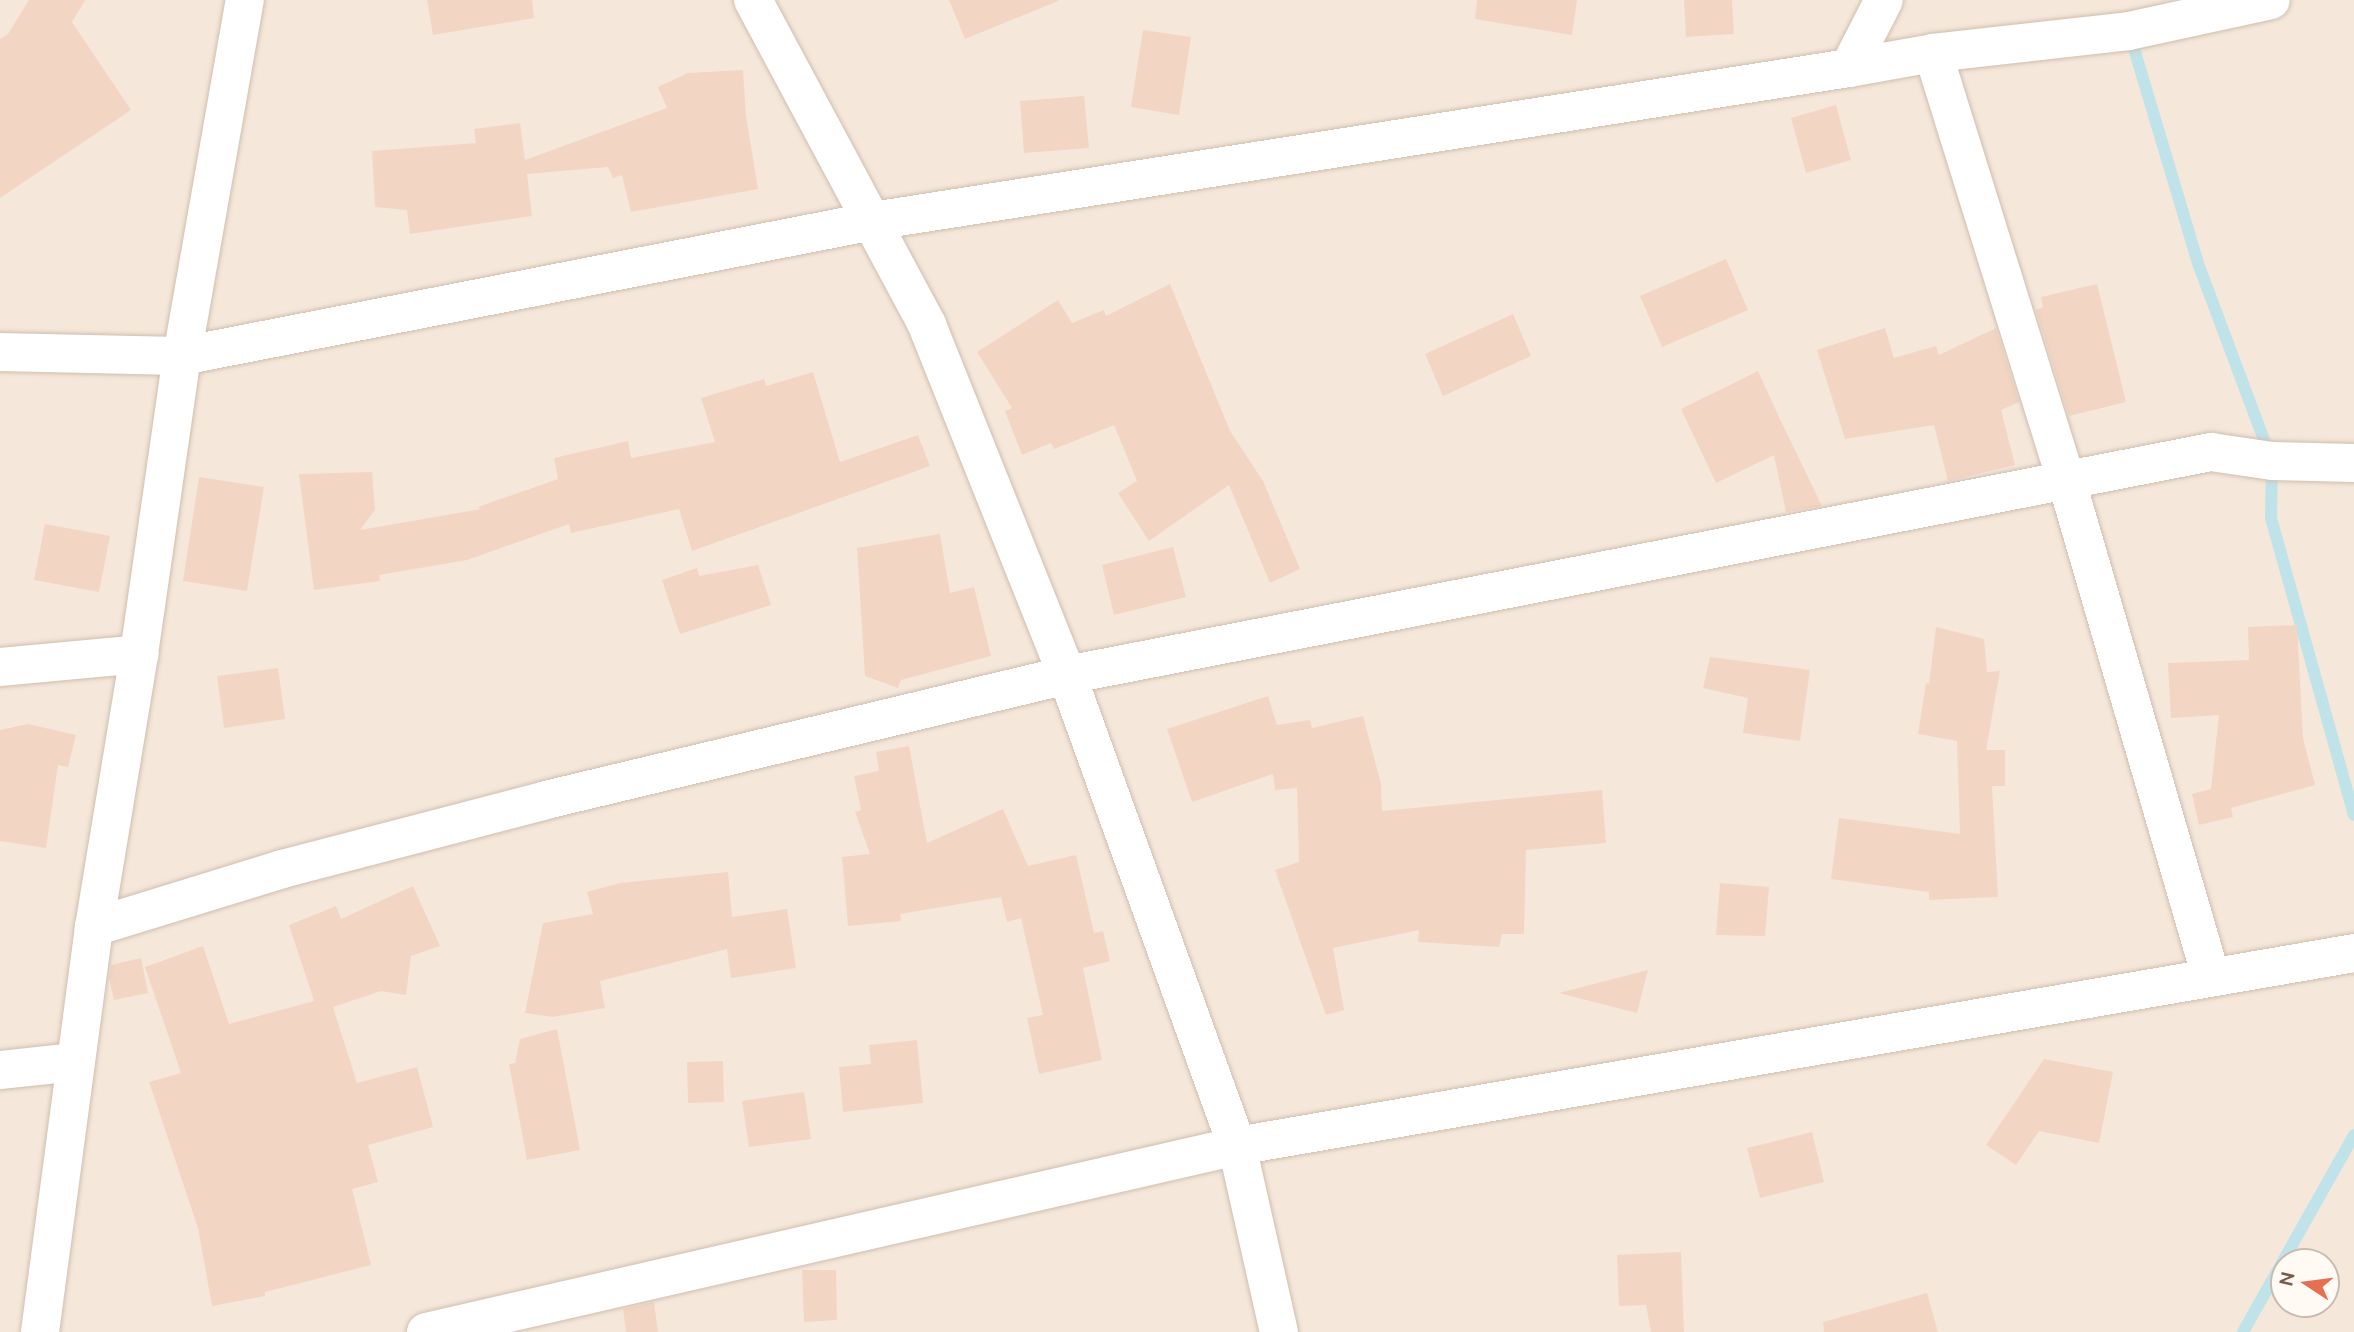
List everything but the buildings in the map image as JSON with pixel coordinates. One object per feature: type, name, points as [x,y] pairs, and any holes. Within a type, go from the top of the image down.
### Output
[{"type":"street","points":[[40,1332],[94,928],[139,654],[182,356],[245,0]]},
{"type":"street","points":[[753,0],[927,326],[1067,675],[1237,1146],[1279,1332]]},
{"type":"street","points":[[1849,68],[1884,0]]},
{"type":"street","points":[[0,352],[182,356],[873,221],[1933,53],[2129,31],[2271,0]]},
{"type":"street","points":[[1933,53],[2066,479],[2211,977]]},
{"type":"street","points":[[94,928],[308,862],[559,797],[1067,675],[2211,452],[2272,461],[2354,463]]},
{"type":"street","points":[[0,667],[139,654]]},
{"type":"street","points":[[426,1332],[1237,1146],[2354,953]]},
{"type":"street","points":[[0,1070],[75,1062]]},
{"type":"shaded area","points":[[0,0],[2354,0],[2354,1332],[0,1332]]},
{"type":"waterway","points":[[2130,35],[2199,266],[2272,461],[2271,518],[2354,815]]},
{"type":"waterway","points":[[2243,1332],[2354,1135]]}]
